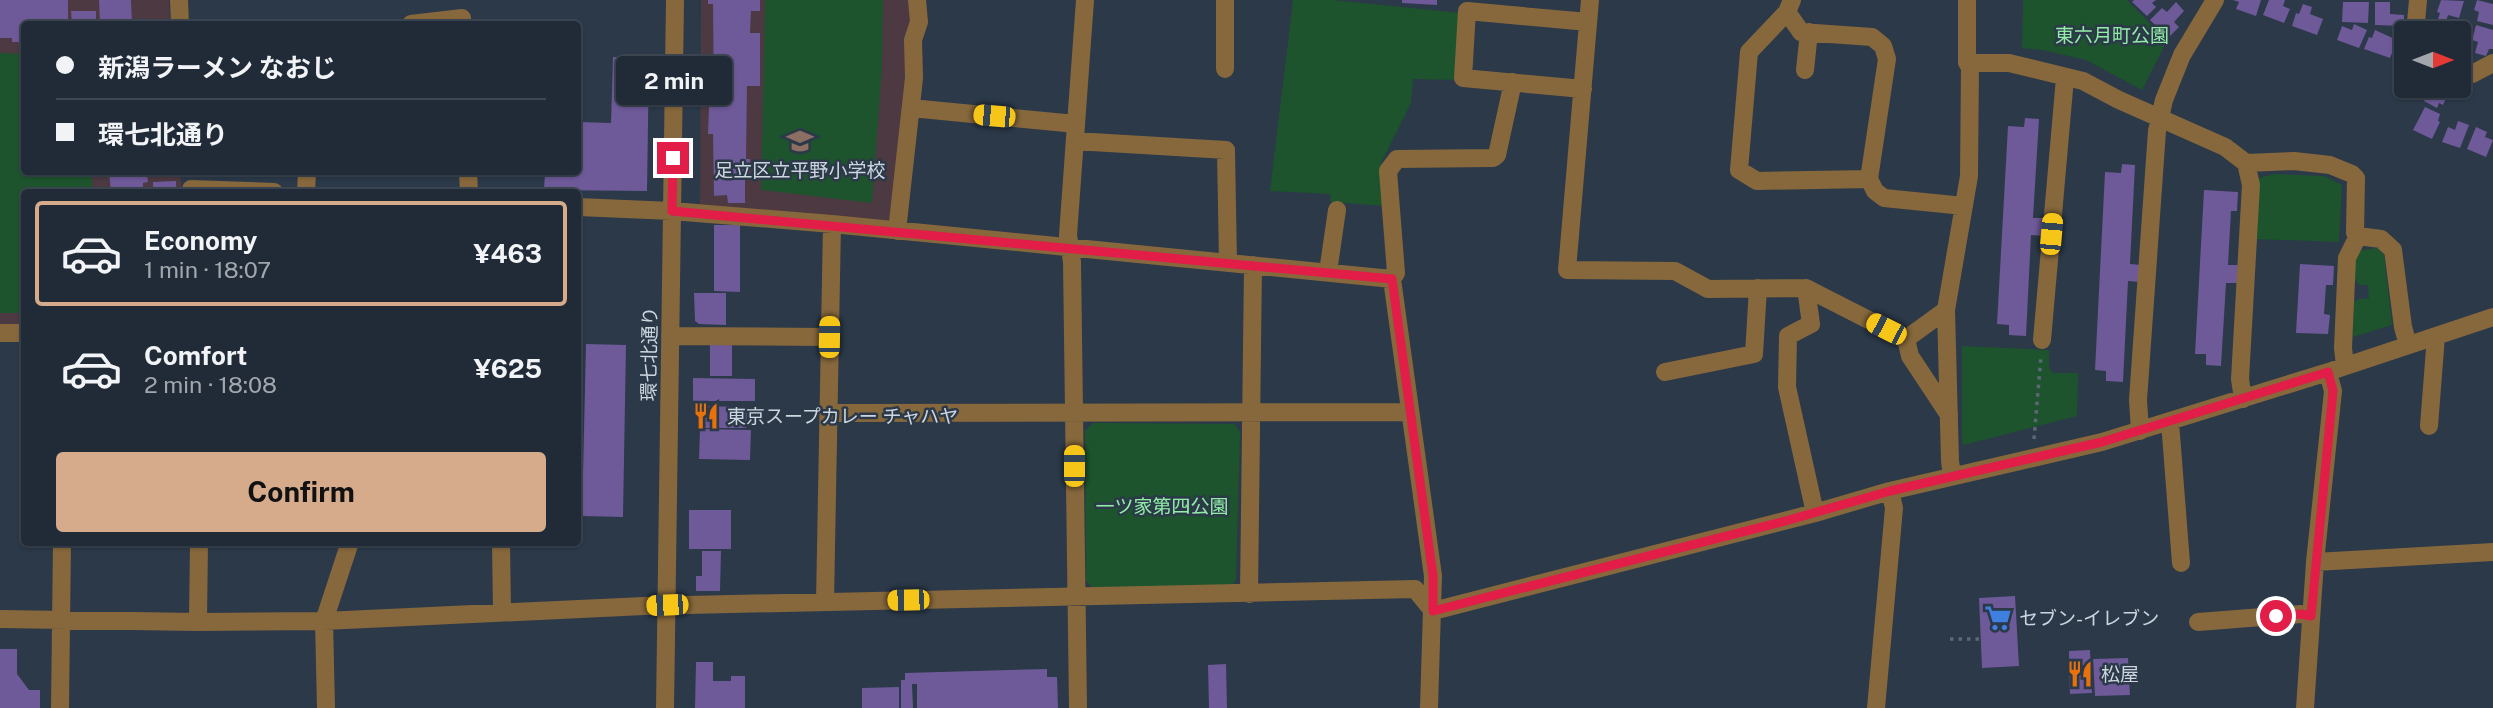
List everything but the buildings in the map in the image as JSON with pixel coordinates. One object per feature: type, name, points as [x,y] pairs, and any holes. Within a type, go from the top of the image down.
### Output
[{"type":"street","points":[[179,0],[180,21]]},
{"type":"street","points":[[462,0],[462,21]]},
{"type":"street","name":"環七北通り","points":[[665,708],[675,0]]},
{"type":"street","points":[[897,232],[915,78],[913,40],[919,22],[917,0]]},
{"type":"street","points":[[1078,708],[1072,262],[1068,235],[1085,0]]},
{"type":"street","points":[[1225,0],[1225,69]]},
{"type":"street","points":[[1590,0],[1567,270],[1675,271],[1708,289],[1806,288],[1906,339],[1910,356],[1949,415]]},
{"type":"street","points":[[1952,476],[1946,310],[1969,176],[1970,64],[1967,63],[1967,0]]},
{"type":"street","points":[[2416,21],[2418,0]]},
{"type":"street","points":[[2140,431],[2138,400],[2157,131],[2164,100],[2207,3]]},
{"type":"street","points":[[1869,179],[1757,181],[1739,170],[1749,51],[1790,6],[1801,32],[1872,37],[1882,46],[1887,59],[1869,179],[1875,191],[1884,198],[1964,206]]},
{"type":"street","points":[[1583,89],[1463,78],[1467,11],[1588,22]]},
{"type":"street","points":[[1805,70],[1808,32]]},
{"type":"street","points":[[1970,64],[2009,63],[2082,81],[2225,146],[2246,163],[2251,185],[2240,379],[2244,399]]},
{"type":"street","points":[[2471,74],[2493,63]]},
{"type":"street","points":[[2042,340],[2065,78]]},
{"type":"street","points":[[1429,708],[1433,576],[1392,279],[1396,273],[1388,171],[1397,159],[1493,158],[1497,155],[1513,82]]},
{"type":"street","points":[[911,108],[1226,150],[1228,263]]},
{"type":"street","points":[[2246,163],[2294,161],[2330,164],[2351,174],[2356,178],[2355,233],[2358,236]]},
{"type":"street","points":[[191,184],[222,189]]},
{"type":"street","points":[[581,206],[832,224],[1392,279]]},
{"type":"street","points":[[1328,272],[1338,210]]},
{"type":"street","points":[[824,602],[832,224]]},
{"type":"street","points":[[2358,236],[2381,239],[2393,250],[2403,327],[2408,345]]},
{"type":"street","points":[[2305,708],[2315,562],[2333,391],[2343,348],[2347,258],[2358,236]]},
{"type":"street","points":[[1248,594],[1253,265]]},
{"type":"street","points":[[1665,372],[1754,354],[1758,288]]},
{"type":"street","points":[[1806,288],[1811,324],[1788,336],[1787,387],[1815,513]]},
{"type":"street","points":[[1906,339],[1946,310]]},
{"type":"street","points":[[1433,611],[1815,513],[1890,491],[2140,431],[2493,317]]},
{"type":"street","points":[[0,333],[21,333]]},
{"type":"street","points":[[670,336],[829,337]]},
{"type":"street","points":[[2429,426],[2436,336]]},
{"type":"street","points":[[828,413],[1410,412]]},
{"type":"street","points":[[2170,422],[2181,563]]},
{"type":"street","points":[[1876,708],[1894,508],[1890,491]]},
{"type":"street","points":[[60,708],[62,546]]},
{"type":"street","points":[[198,622],[199,546]]},
{"type":"street","points":[[326,708],[324,621],[349,546]]},
{"type":"street","points":[[501,546],[502,612]]},
{"type":"street","points":[[2315,562],[2493,552]]},
{"type":"street","points":[[0,619],[324,621],[667,605],[1415,589],[1433,611]]},
{"type":"street","points":[[2198,622],[2301,614],[2311,616]]},
{"type":"path","points":[[2034,441],[2042,340]]},
{"type":"path","points":[[1950,639],[1981,639]]},
{"type":"shaded area","points":[[0,0],[169,0],[170,21],[21,21],[21,175],[180,175],[182,189],[21,189],[21,324],[0,324]]},
{"type":"shaded area","name":"足立区立平野小学校","points":[[701,0],[909,0],[911,21],[907,76],[892,217],[885,223],[700,205]]},
{"type":"green space","points":[[765,0],[883,0],[882,66],[872,203],[761,190]]},
{"type":"green space","points":[[1293,0],[1333,0],[1460,13],[1457,80],[1413,79],[1411,103],[1381,163],[1385,206],[1331,202],[1330,194],[1270,191]]},
{"type":"green space","name":"東六月町公園","points":[[2023,0],[2127,0],[2167,41],[2142,90],[2086,60],[2022,48]]},
{"type":"green space","points":[[0,53],[21,54],[21,175],[91,175],[93,189],[21,189],[21,313],[0,313]]},
{"type":"green space","points":[[2274,174],[2324,176],[2342,185],[2339,242],[2255,239],[2259,178]]},
{"type":"green space","points":[[2377,248],[2384,255],[2392,325],[2353,337],[2354,302],[2369,298],[2368,285],[2360,285],[2354,278],[2355,254],[2358,251]]},
{"type":"green space","points":[[1962,346],[2049,350],[2049,368],[2053,373],[2078,373],[2077,416],[1964,445]]},
{"type":"green space","name":"一ツ家第四公園","points":[[1093,423],[1234,424],[1240,432],[1236,580],[1230,588],[1094,590],[1086,581],[1085,431]]},
{"type":"place","name":"足立区立平野小学校","points":[[800,141]]},
{"type":"place","name":"東京スープカレー チャハヤ","points":[[706,416]]},
{"type":"place","name":"セブン-イレブン","points":[[1998,618]]},
{"type":"place","name":"松屋","points":[[2080,674]]},
{"type":"route","points":[[673,158],[672,211],[832,224],[1392,279],[1433,576],[1433,611],[1789,520],[1890,491],[2102,442],[2328,372],[2333,391],[2311,616],[2276,616]]}]
